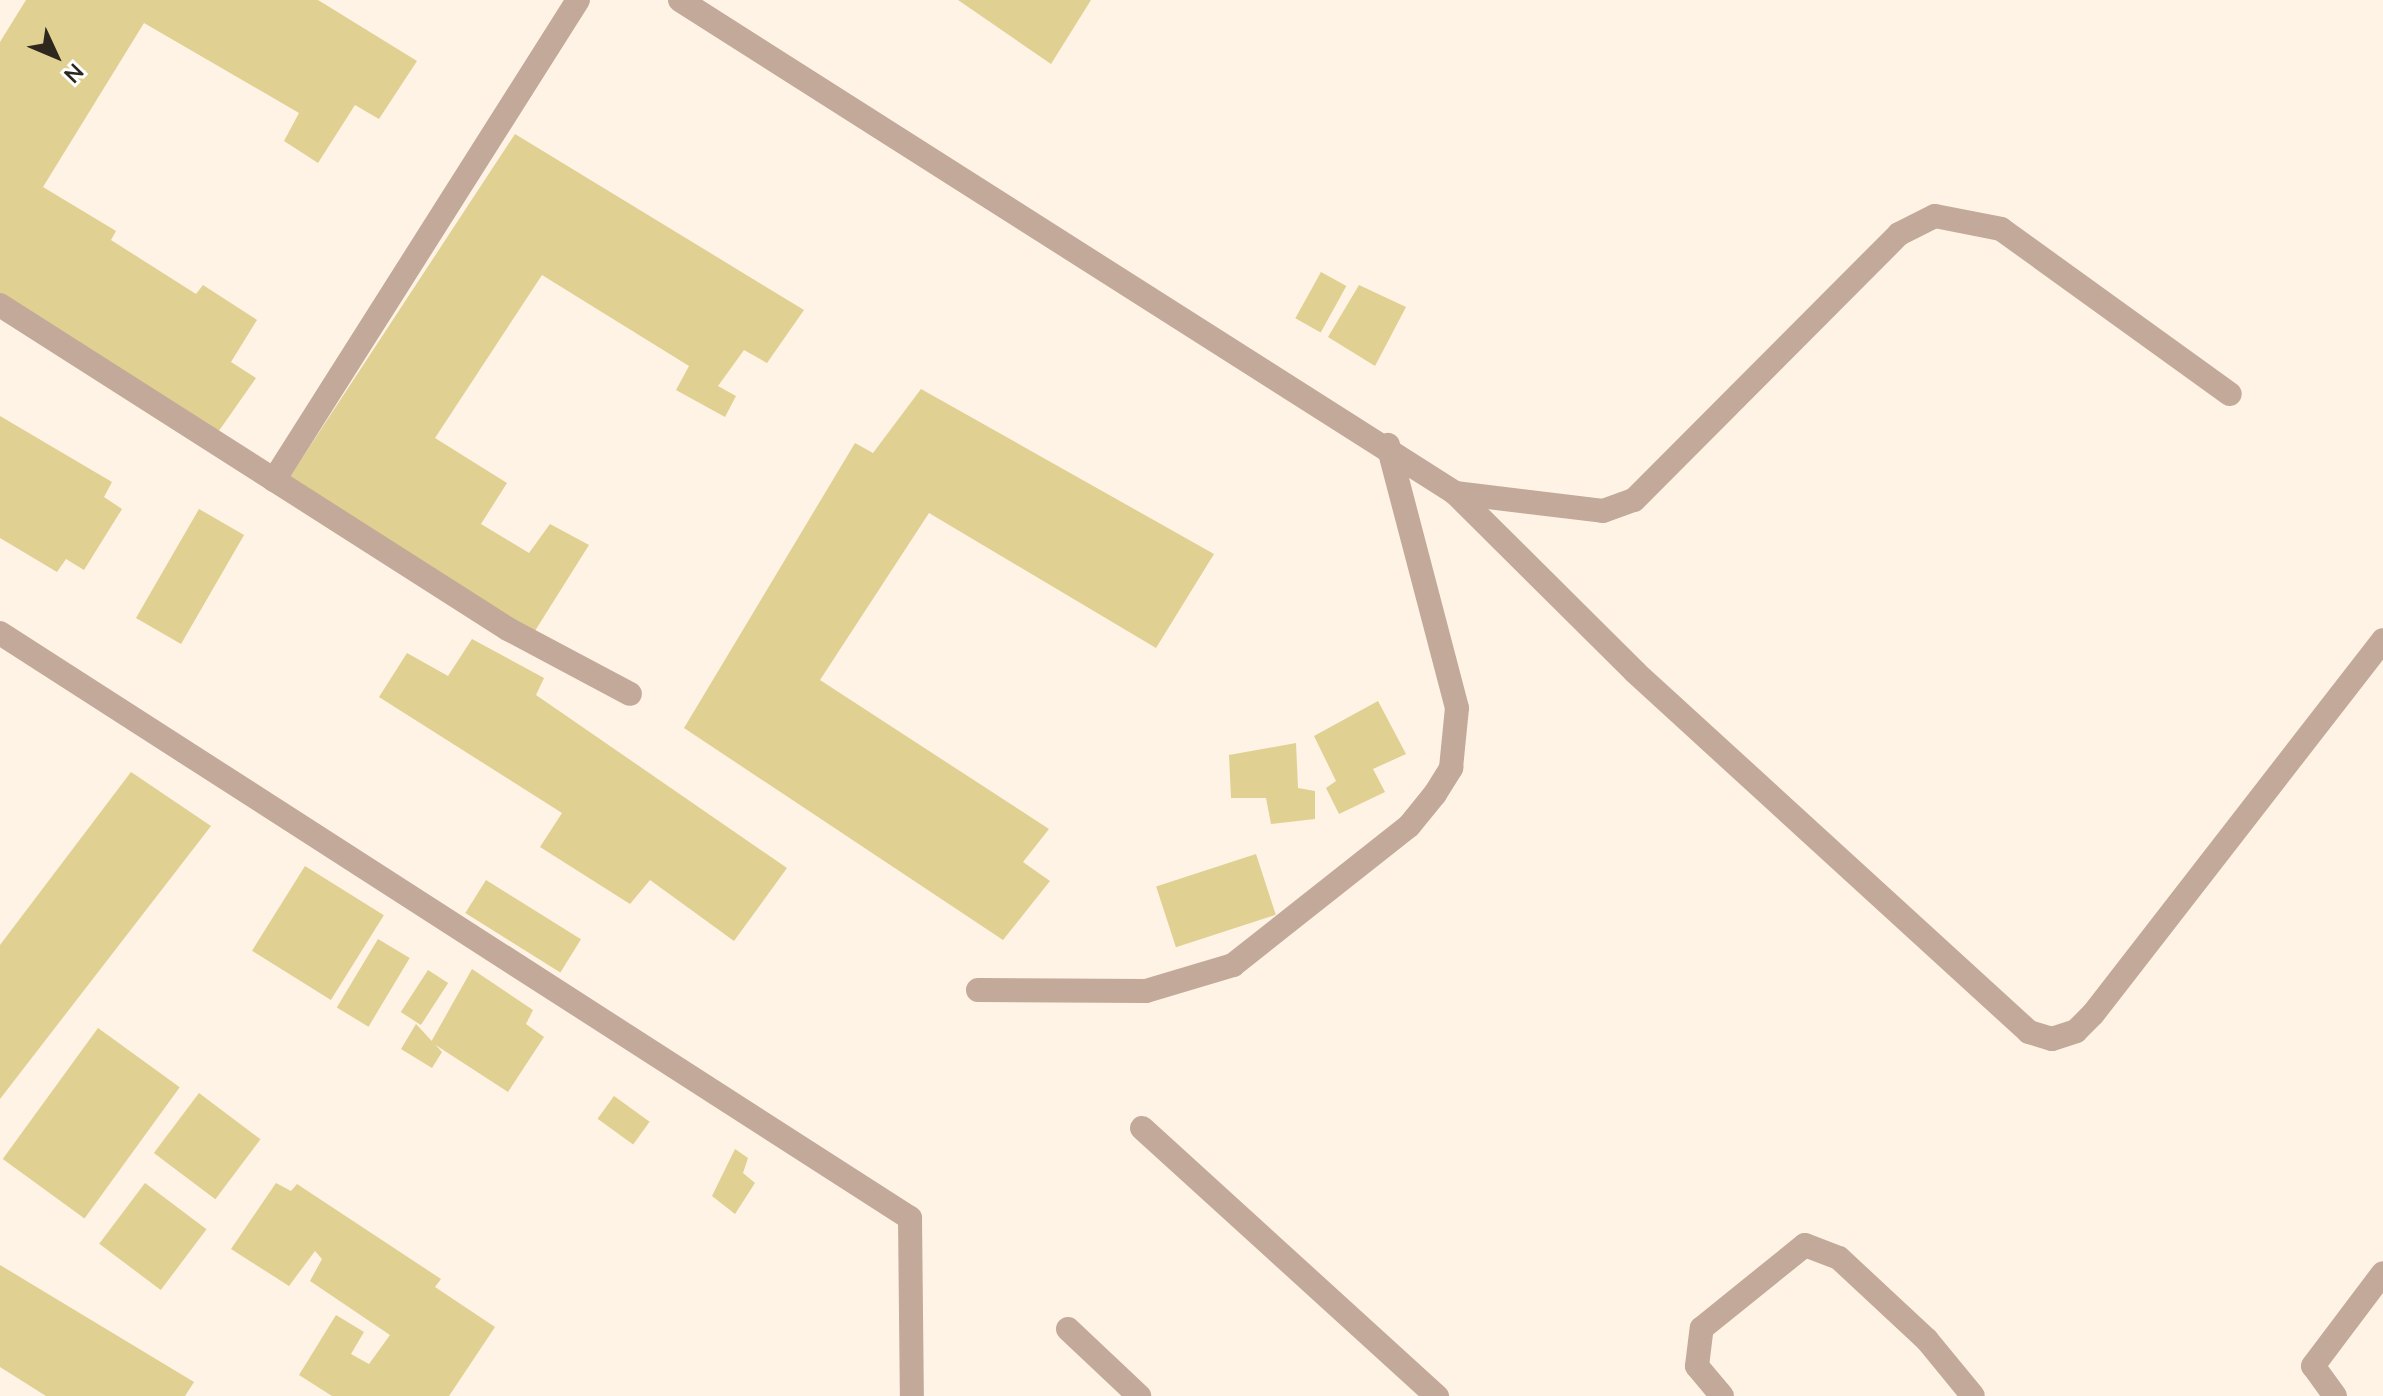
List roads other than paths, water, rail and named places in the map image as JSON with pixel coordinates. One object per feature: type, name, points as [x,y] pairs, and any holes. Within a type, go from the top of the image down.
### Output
[{"type":"street","points":[[274,480],[578,0]]},
{"type":"street","points":[[680,0],[1388,445],[1455,493],[1635,672],[2008,1015],[2052,1039],[2076,1031],[2093,1014],[2383,640]]},
{"type":"street","points":[[1455,493],[1603,511],[1634,500],[1899,234],[1935,216],[2001,229],[2230,394]]},
{"type":"street","points":[[0,305],[508,629],[630,694]]},
{"type":"street","points":[[978,990],[1146,991],[1233,965],[1409,826],[1435,794],[1451,768],[1457,708],[1388,445]]},
{"type":"street","points":[[0,633],[910,1218],[912,1396]]},
{"type":"street","points":[[1142,1128],[1437,1396]]},
{"type":"street","points":[[1722,1396],[1697,1366],[1702,1328],[1805,1245],[1839,1258],[1927,1340],[1973,1396]]},
{"type":"street","points":[[2335,1396],[2313,1366],[2383,1273]]},
{"type":"street","points":[[1068,1329],[1139,1396]]}]
